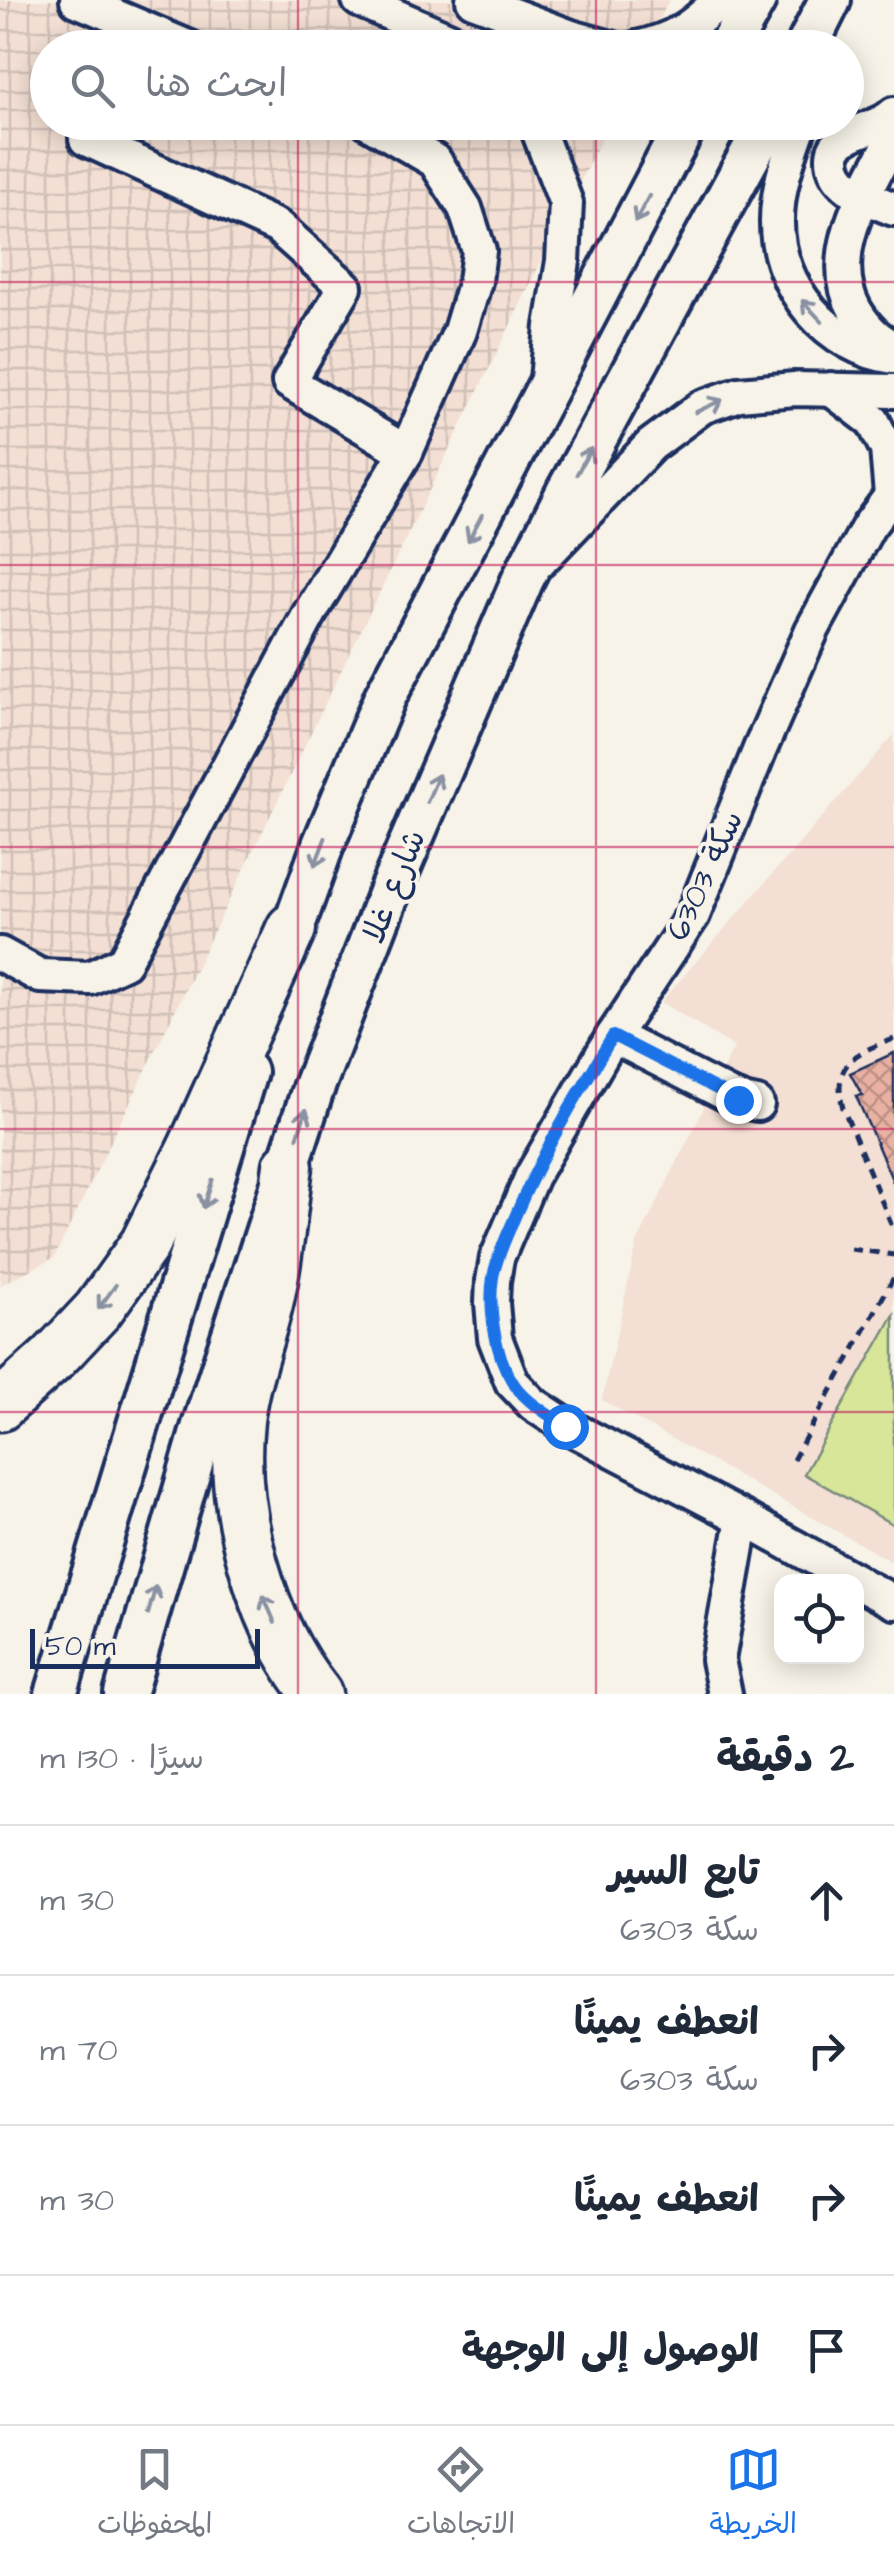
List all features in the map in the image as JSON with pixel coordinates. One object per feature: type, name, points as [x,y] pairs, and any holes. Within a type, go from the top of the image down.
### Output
[{"type":"highway","points":[[0,1406],[54,1358],[98,1310],[145,1244],[291,929]]},
{"type":"highway","points":[[288,1166],[270,1295],[239,1422],[239,1469],[252,1563],[284,1642],[317,1694]]},
{"type":"main road","points":[[738,30],[755,0]]},
{"type":"main road","points":[[56,1694],[291,929],[330,829],[385,697],[678,140]]},
{"type":"main road","name":"شارع غلا","points":[[125,1694],[202,1429],[313,1090],[390,890],[522,579],[758,140]]},
{"type":"street","points":[[77,0],[148,30]]},
{"type":"street","points":[[358,0],[427,30]]},
{"type":"street","points":[[474,0],[553,30]]},
{"type":"street","points":[[683,30],[720,0]]},
{"type":"street","points":[[864,131],[886,122],[894,114]]},
{"type":"street","points":[[894,136],[879,203],[848,235],[844,276],[848,296],[862,322],[882,342],[894,347]]},
{"type":"street","points":[[88,140],[278,227],[345,287],[289,382],[406,452]]},
{"type":"street","points":[[0,954],[40,976],[90,978],[124,962],[312,611],[406,452],[460,331],[475,281],[479,251],[465,208],[435,160],[400,140]]},
{"type":"street","points":[[542,140],[566,203],[564,261],[546,391]]},
{"type":"street","points":[[795,140],[783,173],[776,223],[784,267],[800,298],[846,342],[894,358]]},
{"type":"street","points":[[843,140],[834,149],[835,173],[849,188],[879,203]]},
{"type":"street","points":[[522,579],[651,444],[702,408],[739,394],[795,388],[894,391]]},
{"type":"street","name":"سكة 6303","points":[[831,388],[872,421],[887,449],[892,494],[868,526],[812,630],[693,916],[613,1036],[532,1176],[497,1258],[492,1303],[495,1338],[512,1382],[533,1404],[565,1426],[842,1574]]},
{"type":"street","points":[[613,1036],[738,1100],[757,1104]]},
{"type":"street","points":[[725,1694],[718,1660],[743,1518]]},
{"type":"street","name":"سكة 6303","points":[[864,1586],[894,1602]]},
{"type":"path","points":[[894,1039],[860,1051],[843,1072],[838,1090],[894,1230]]},
{"type":"path","points":[[851,1249],[894,1256]]},
{"type":"path","points":[[793,1460],[894,1276]]},
{"type":"shaded area","points":[[0,0],[669,0],[654,30],[30,30],[30,140],[601,140],[54,1258],[0,1285]]},
{"type":"shaded area","points":[[894,735],[894,1563],[602,1400],[637,1243],[734,1047],[661,1002]]},
{"type":"green space","points":[[894,1315],[894,1525],[804,1474]]},
{"type":"building","points":[[894,1053],[894,1184],[856,1096],[862,1095],[850,1073]]},
{"type":"route","points":[[565,1426],[533,1404],[512,1382],[495,1338],[492,1281],[497,1258],[532,1176],[613,1036],[738,1100]]}]
